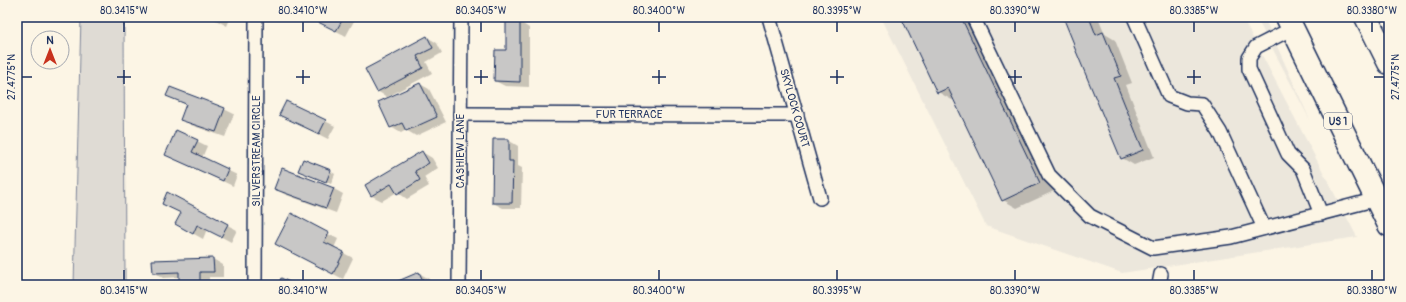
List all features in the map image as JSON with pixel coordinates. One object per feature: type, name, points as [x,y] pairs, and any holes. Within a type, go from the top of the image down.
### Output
[{"type":"main road","points":[[1366,17],[1389,63]]},
{"type":"main road","name":"US 1","points":[[1290,23],[1389,225]]},
{"type":"lane","name":"SILVERSTREAM CIRCLE","points":[[255,285],[256,17]]},
{"type":"lane","name":"CASHIEW LANE","points":[[459,285],[461,17]]},
{"type":"lane","name":"SKYLOCK COURT","points":[[769,17],[820,198]]},
{"type":"lane","points":[[973,17],[1049,175],[1090,216],[1153,248],[1231,237],[1376,199]]},
{"type":"lane","points":[[1134,17],[1169,96],[1187,103],[1202,104],[1220,132],[1264,228]]},
{"type":"lane","points":[[1290,23],[1256,47],[1249,58],[1249,68],[1288,154],[1303,169],[1321,214]]},
{"type":"lane","name":"FUR TERRACE","points":[[460,114],[797,115]]},
{"type":"shaded area","points":[[81,17],[124,17],[125,285],[74,285]]},
{"type":"shaded area","points":[[881,17],[1242,17],[1357,237],[1122,273],[986,226]]},
{"type":"shaded area","points":[[1256,17],[1264,17],[1310,120]]},
{"type":"building","points":[[308,17],[344,17],[336,31]]},
{"type":"building","points":[[901,17],[961,17],[1040,183],[1002,201],[948,88],[937,93]]},
{"type":"building","points":[[1063,17],[1089,17],[1096,35],[1103,32],[1121,76],[1114,78],[1143,150],[1121,159]]},
{"type":"building","points":[[506,21],[520,21],[520,82],[494,81],[495,50],[506,50]]},
{"type":"building","points":[[427,36],[433,48],[417,56],[423,68],[377,92],[365,69]]},
{"type":"building","points":[[420,83],[437,117],[406,131],[402,123],[390,128],[378,102]]},
{"type":"building","points":[[170,87],[225,108],[216,132],[180,120],[186,104],[166,96]]},
{"type":"building","points":[[286,101],[326,120],[319,134],[279,115]]},
{"type":"building","points":[[176,130],[198,140],[192,152],[228,169],[223,181],[165,155]]},
{"type":"building","points":[[493,139],[509,139],[509,161],[513,161],[512,203],[492,203]]},
{"type":"building","points":[[422,151],[429,163],[415,171],[420,180],[397,194],[391,184],[371,196],[365,185]]},
{"type":"building","points":[[303,159],[331,170],[326,182],[298,171]]},
{"type":"building","points":[[282,168],[334,188],[326,208],[274,189]]},
{"type":"building","points":[[167,192],[228,224],[221,237],[197,225],[193,234],[175,224],[181,213],[162,204]]},
{"type":"building","points":[[291,213],[329,233],[324,242],[344,252],[333,274],[275,244]]},
{"type":"building","points":[[213,258],[214,272],[200,272],[200,282],[179,282],[179,272],[153,273],[152,260]]},
{"type":"building","points":[[419,272],[425,285],[389,285]]},
{"type":"building","points":[[281,278],[296,285],[278,285]]}]
